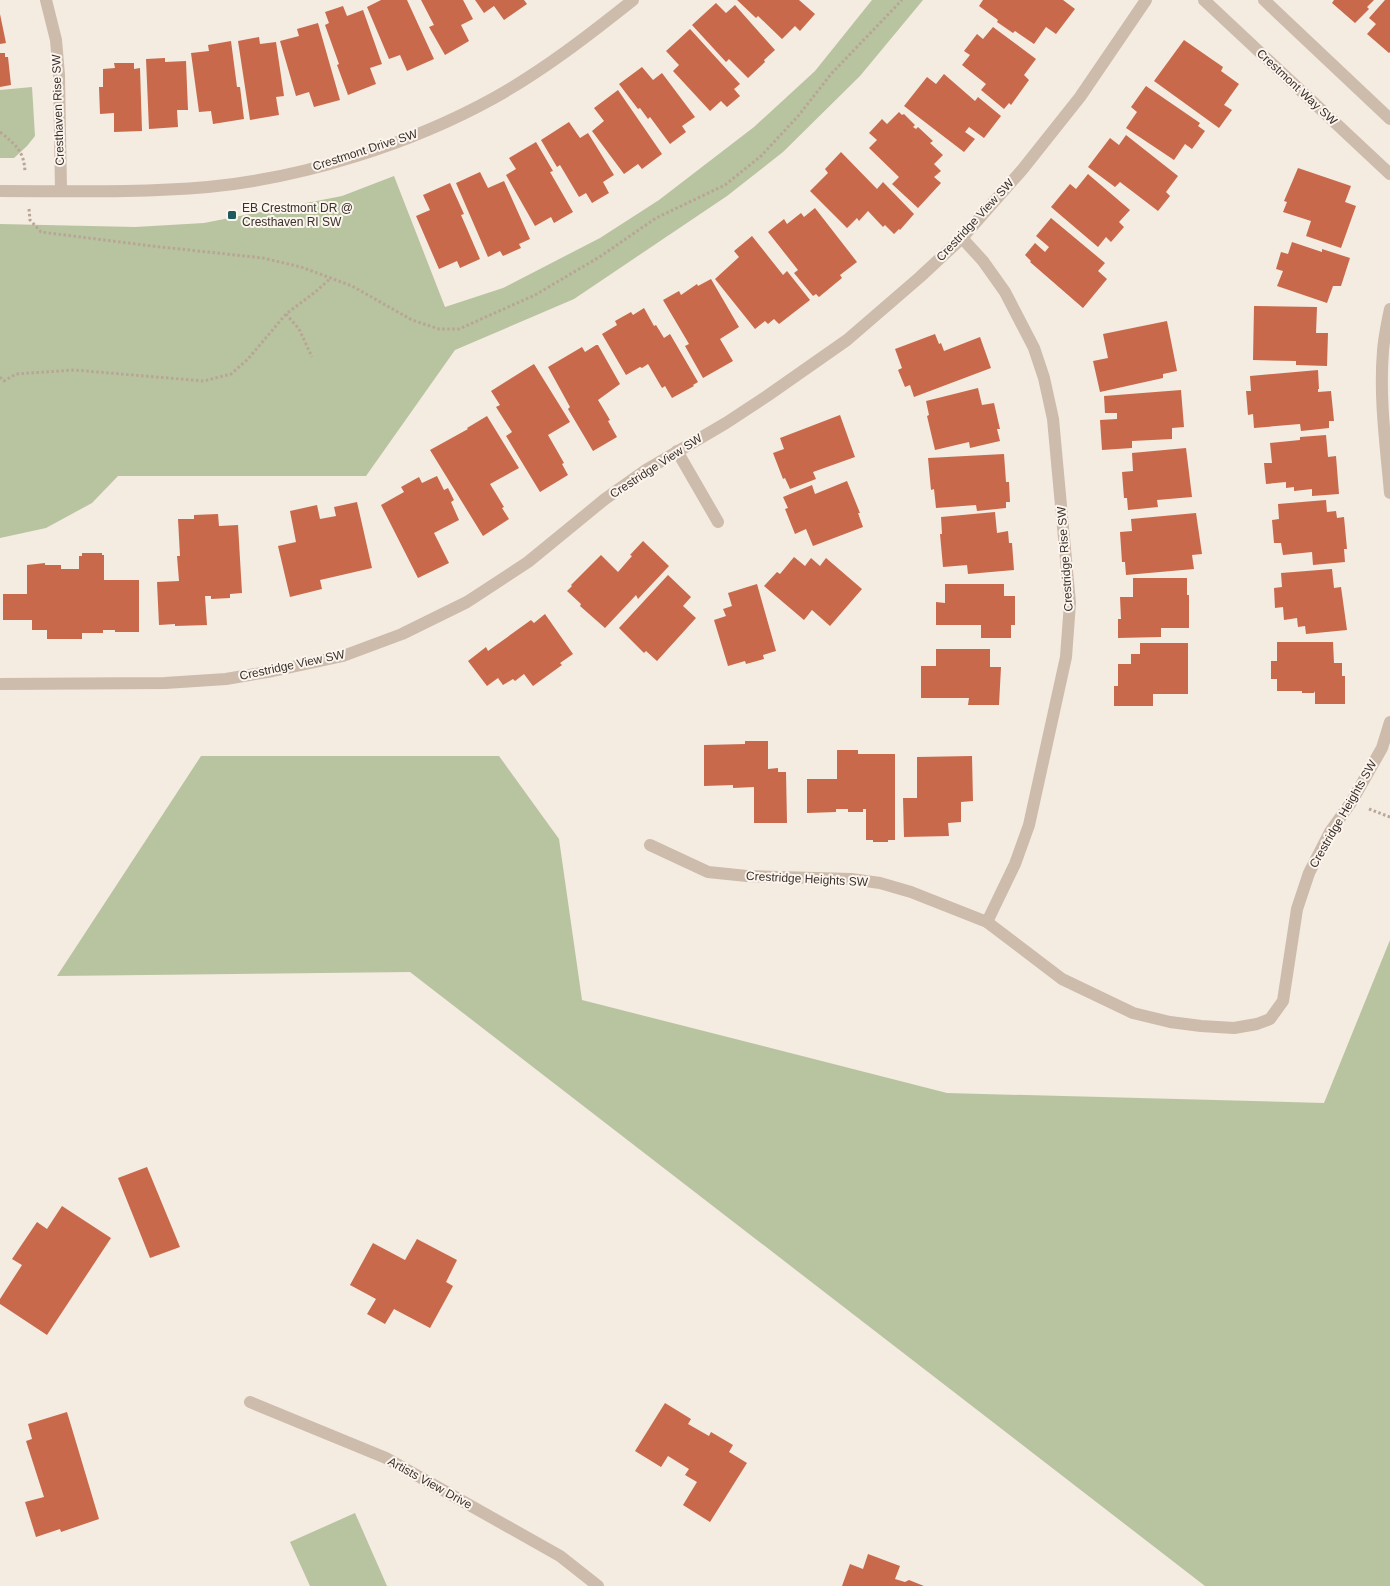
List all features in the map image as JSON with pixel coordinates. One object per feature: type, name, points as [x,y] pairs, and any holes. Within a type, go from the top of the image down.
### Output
[{"type":"street","name":"Cresthaven Rise SW","points":[[46,0],[56,40],[59,75],[61,190]]},
{"type":"street","name":"Crestmont Drive SW","points":[[0,191],[144,191],[209,187],[274,177],[332,163],[436,126],[494,98],[548,64],[633,0]]},
{"type":"street","name":"Crestridge View SW","points":[[0,684],[165,683],[226,679],[273,672],[342,656],[402,634],[466,602],[528,562],[605,499],[646,470],[726,423],[847,340],[920,277],[962,238],[1022,170],[1080,97],[1146,0]]},
{"type":"street","name":"Crestmont Way SW","points":[[1204,0],[1390,174]]},
{"type":"street","points":[[1264,0],[1390,119]]},
{"type":"street","name":"Crestridge Rise SW","points":[[962,238],[983,261],[1005,292],[1034,348],[1044,378],[1053,419],[1070,603],[1066,657],[1030,825],[1015,864],[987,922]]},
{"type":"street","points":[[1390,309],[1383,350],[1382,377],[1383,417],[1390,493]]},
{"type":"street","points":[[677,451],[718,522]]},
{"type":"street","name":"Crestridge Heights SW","points":[[650,846],[708,872],[747,876],[820,877],[880,883],[911,892],[987,922],[1062,979],[1132,1013],[1170,1022],[1234,1028],[1257,1024],[1270,1019],[1282,1001],[1298,909],[1309,873],[1330,832],[1352,801],[1382,748],[1390,722]]},
{"type":"street","name":"Artists View Drive","points":[[250,1402],[386,1458],[560,1556],[598,1586]]},
{"type":"path","points":[[0,132],[15,144],[24,158],[30,220],[41,232],[263,258],[301,267],[352,286],[412,320],[439,329],[460,329],[535,296],[601,256],[656,218],[725,185],[761,156],[799,116],[831,74],[902,0]]},
{"type":"path","points":[[0,377],[4,381],[16,374],[74,370],[204,381],[231,374],[248,359],[286,314],[331,278]]},
{"type":"path","points":[[286,314],[299,329],[312,357]]},
{"type":"green space","points":[[872,0],[923,0],[860,76],[783,152],[727,196],[574,299],[455,350],[366,476],[118,476],[92,503],[46,528],[0,538],[0,224],[135,227],[204,223],[342,196],[394,176],[445,307],[503,288],[600,238],[659,200],[754,127],[815,71]]},
{"type":"green space","points":[[32,87],[35,136],[14,158],[0,158],[0,90]]},
{"type":"green space","points":[[201,756],[499,756],[559,839],[582,1000],[947,1093],[1324,1103],[1390,940],[1390,1586],[1205,1586],[410,972],[57,976]]},
{"type":"green space","points":[[355,1513],[387,1586],[310,1586],[290,1542]]},
{"type":"building","points":[[381,0],[407,0],[434,59],[407,71],[400,55],[389,59],[367,7]]},
{"type":"building","points":[[421,0],[463,0],[473,19],[461,25],[469,41],[445,55],[429,27],[434,25]]},
{"type":"building","points":[[475,0],[524,0],[527,4],[504,20],[494,6],[484,13]]},
{"type":"building","points":[[737,0],[799,0],[815,14],[800,31],[795,26],[782,39],[758,16],[756,18]]},
{"type":"building","points":[[983,0],[1063,0],[1075,9],[1056,34],[1046,27],[1034,44],[997,22],[998,20],[979,6]]},
{"type":"building","points":[[1334,0],[1374,0],[1367,7],[1369,9],[1355,23],[1332,3]]},
{"type":"building","points":[[1385,0],[1390,0],[1389,53],[1367,34],[1376,24],[1369,18]]},
{"type":"building","points":[[716,3],[726,13],[735,5],[775,50],[748,78],[729,59],[726,62],[692,25]]},
{"type":"building","points":[[343,6],[347,16],[363,10],[382,64],[370,68],[376,84],[348,95],[325,25],[329,23],[325,12]]},
{"type":"building","points":[[0,14],[6,43],[0,44]]},
{"type":"building","points":[[318,23],[340,100],[314,107],[309,92],[296,96],[280,41],[299,36],[297,29]]},
{"type":"building","points":[[993,27],[1036,59],[1024,75],[1029,80],[1011,105],[1009,103],[1004,109],[981,90],[986,84],[962,65],[970,55],[964,51],[977,34],[983,39]]},
{"type":"building","points":[[690,29],[740,84],[734,89],[740,96],[727,107],[721,101],[710,111],[673,71],[679,65],[666,51]]},
{"type":"building","points":[[259,37],[260,44],[276,42],[284,96],[276,97],[279,115],[250,120],[238,41]]},
{"type":"building","points":[[1184,40],[1223,67],[1221,71],[1239,84],[1224,105],[1232,110],[1219,128],[1154,81]]},
{"type":"building","points":[[231,41],[237,87],[240,87],[244,119],[213,124],[211,111],[199,112],[191,53],[209,51],[208,45]]},
{"type":"building","points":[[0,53],[5,53],[5,57],[8,57],[11,85],[0,87]]},
{"type":"building","points":[[165,58],[165,62],[186,61],[188,110],[177,110],[178,127],[149,129],[146,59]]},
{"type":"building","points":[[114,63],[134,63],[134,69],[140,68],[142,131],[114,132],[114,113],[100,114],[99,87],[103,87],[103,69],[115,68]]},
{"type":"building","points":[[642,67],[653,80],[662,73],[695,117],[682,126],[686,132],[670,144],[650,117],[648,119],[640,108],[638,109],[619,84]]},
{"type":"building","points":[[944,74],[975,101],[978,97],[1001,116],[984,138],[969,127],[965,132],[975,139],[964,152],[904,106],[927,77],[936,84]]},
{"type":"building","points":[[1146,86],[1200,123],[1198,126],[1205,131],[1192,149],[1185,144],[1174,160],[1126,128],[1137,112],[1131,107]]},
{"type":"building","points":[[618,90],[662,154],[642,169],[638,164],[624,174],[592,131],[604,121],[594,108]]},
{"type":"building","points":[[899,112],[902,115],[904,114],[915,125],[913,127],[916,129],[918,127],[933,141],[930,143],[943,155],[934,164],[941,171],[934,177],[941,183],[918,208],[892,184],[899,177],[869,148],[877,140],[869,133],[882,119],[887,124]]},
{"type":"building","points":[[569,122],[580,138],[588,133],[614,175],[603,182],[609,193],[592,203],[586,193],[579,197],[560,165],[557,167],[541,140]]},
{"type":"building","points":[[1126,135],[1178,176],[1166,192],[1170,196],[1158,211],[1120,182],[1115,187],[1088,167],[1110,138],[1119,145]]},
{"type":"building","points":[[536,142],[553,171],[550,172],[573,212],[554,223],[551,217],[535,226],[506,175],[516,169],[509,158]]},
{"type":"building","points":[[841,152],[877,189],[883,182],[914,214],[900,230],[894,234],[885,225],[883,227],[868,211],[859,221],[857,218],[847,228],[810,191],[828,173],[825,169]]},
{"type":"building","points":[[1298,168],[1351,186],[1345,202],[1356,206],[1341,248],[1306,236],[1311,221],[1283,212],[1287,202],[1284,201]]},
{"type":"building","points":[[480,172],[488,188],[504,181],[530,239],[519,244],[521,248],[503,256],[500,251],[488,257],[456,183]]},
{"type":"building","points":[[1088,174],[1130,210],[1119,222],[1124,227],[1111,242],[1106,237],[1098,247],[1051,207],[1070,184],[1076,189]]},
{"type":"building","points":[[450,183],[464,214],[461,215],[480,259],[460,268],[457,261],[439,269],[416,216],[430,210],[423,195]]},
{"type":"building","points":[[815,208],[857,262],[840,275],[842,278],[819,297],[816,294],[813,296],[794,273],[798,270],[768,232],[784,219],[787,224],[801,213],[804,217]]},
{"type":"building","points":[[1051,218],[1105,263],[1098,271],[1107,279],[1083,308],[1030,262],[1025,255],[1035,243],[1045,252],[1049,247],[1036,236]]},
{"type":"building","points":[[752,236],[783,275],[787,271],[810,300],[779,324],[774,319],[768,324],[765,321],[755,329],[715,279],[739,257],[734,251]]},
{"type":"building","points":[[1292,242],[1322,252],[1322,249],[1350,258],[1341,286],[1333,286],[1327,303],[1277,286],[1283,271],[1276,269],[1281,252],[1288,254]]},
{"type":"building","points":[[711,279],[739,327],[720,339],[733,361],[703,378],[685,346],[689,344],[663,300],[679,291],[681,295],[697,284],[698,286]]},
{"type":"building","points":[[1254,306],[1317,307],[1316,333],[1328,333],[1327,366],[1296,365],[1296,361],[1253,360]]},
{"type":"building","points":[[644,308],[654,326],[656,325],[664,338],[670,334],[698,382],[672,398],[665,386],[662,388],[648,364],[626,375],[602,334],[617,325],[615,321],[631,312],[633,315]]},
{"type":"building","points":[[1167,321],[1177,371],[1163,374],[1163,378],[1100,392],[1093,361],[1108,358],[1103,334]]},
{"type":"building","points":[[935,334],[944,351],[980,337],[991,368],[914,397],[910,385],[905,387],[898,370],[902,368],[895,349]]},
{"type":"building","points":[[598,345],[620,384],[598,400],[610,420],[608,421],[617,437],[593,451],[568,409],[570,407],[548,367],[582,347],[585,352]]},
{"type":"building","points":[[534,364],[570,422],[548,435],[564,463],[562,464],[568,475],[540,492],[506,436],[512,432],[496,407],[500,405],[491,391]]},
{"type":"building","points":[[1318,370],[1318,392],[1331,391],[1334,421],[1329,421],[1329,428],[1301,431],[1300,424],[1254,428],[1253,414],[1248,415],[1246,391],[1251,391],[1250,376]]},
{"type":"building","points":[[978,388],[982,405],[994,403],[1000,429],[997,429],[1000,441],[970,448],[969,442],[935,450],[927,416],[929,415],[926,401]]},
{"type":"building","points":[[1181,390],[1184,427],[1172,428],[1172,439],[1132,441],[1132,448],[1102,450],[1100,420],[1117,419],[1117,413],[1105,413],[1104,396]]},
{"type":"building","points":[[840,415],[855,457],[813,472],[816,479],[790,489],[785,478],[783,479],[773,453],[784,449],[780,438]]},
{"type":"building","points":[[487,416],[519,468],[490,484],[509,519],[483,536],[430,450]]},
{"type":"building","points":[[1326,435],[1328,457],[1336,456],[1339,494],[1312,496],[1312,489],[1294,491],[1294,487],[1286,488],[1286,482],[1266,484],[1264,463],[1272,463],[1270,443],[1300,440],[1300,437]]},
{"type":"building","points":[[1186,448],[1192,497],[1157,500],[1158,507],[1128,510],[1127,498],[1124,498],[1122,472],[1133,471],[1132,453]]},
{"type":"building","points":[[1004,454],[1010,502],[1006,502],[1006,508],[977,511],[976,505],[936,508],[934,489],[931,490],[928,458]]},
{"type":"building","points":[[437,476],[444,490],[448,488],[454,500],[451,502],[459,520],[434,533],[449,563],[418,578],[381,505],[404,492],[401,487],[419,477],[422,483]]},
{"type":"building","points":[[847,481],[860,513],[858,513],[863,527],[813,546],[806,529],[795,534],[785,509],[788,508],[783,497],[812,485],[815,494]]},
{"type":"building","points":[[1326,500],[1327,512],[1336,511],[1337,518],[1344,517],[1347,549],[1344,549],[1345,562],[1313,565],[1312,552],[1283,555],[1281,543],[1274,543],[1272,520],[1279,519],[1278,504]]},
{"type":"building","points":[[357,502],[372,568],[320,580],[322,589],[290,597],[278,546],[296,542],[290,511],[317,505],[320,519],[336,516],[334,507]]},
{"type":"building","points":[[995,512],[997,533],[1008,531],[1009,543],[1012,543],[1014,570],[968,574],[967,565],[943,567],[940,534],[942,534],[941,517]]},
{"type":"building","points":[[1196,513],[1202,554],[1192,555],[1194,569],[1126,575],[1125,562],[1122,562],[1120,532],[1132,531],[1131,519]]},
{"type":"building","points":[[218,514],[219,526],[238,525],[242,593],[230,594],[230,598],[211,599],[211,596],[205,596],[207,625],[159,625],[157,582],[179,581],[177,556],[180,556],[178,519],[194,519],[194,515]]},
{"type":"building","points":[[643,541],[669,566],[638,599],[636,595],[605,628],[580,606],[581,604],[567,591],[601,555],[618,572]]},
{"type":"building","points":[[82,553],[102,553],[104,555],[104,580],[139,580],[139,632],[103,630],[103,633],[82,633],[82,639],[47,639],[47,630],[32,630],[32,620],[3,620],[3,594],[27,594],[27,565],[45,563],[45,565],[61,565],[61,569],[79,569],[79,556],[82,556]]},
{"type":"building","points":[[794,557],[805,566],[811,558],[820,566],[826,558],[862,589],[830,626],[812,610],[804,620],[764,586],[777,572],[780,574]]},
{"type":"building","points":[[1332,569],[1334,588],[1341,587],[1347,630],[1306,634],[1305,626],[1298,627],[1297,618],[1284,620],[1283,607],[1275,608],[1274,588],[1282,587],[1281,573]]},
{"type":"building","points":[[668,575],[691,597],[683,606],[696,618],[657,661],[646,651],[644,653],[619,628]]},
{"type":"building","points":[[1133,578],[1187,578],[1189,628],[1161,628],[1161,637],[1118,638],[1118,619],[1121,619],[1120,597],[1133,597]]},
{"type":"building","points":[[757,584],[776,651],[763,655],[764,659],[746,664],[745,661],[728,666],[714,620],[726,616],[723,609],[732,606],[728,593]]},
{"type":"building","points":[[945,584],[1004,584],[1004,596],[1015,596],[1015,625],[1011,625],[1011,638],[981,638],[981,625],[936,625],[936,602],[945,603]]},
{"type":"building","points":[[545,614],[573,654],[560,663],[562,665],[533,686],[524,674],[515,681],[513,679],[503,685],[498,678],[487,686],[468,661],[486,647],[488,651],[531,620],[534,623]]},
{"type":"building","points":[[1277,642],[1333,642],[1334,663],[1342,663],[1342,676],[1345,676],[1345,704],[1315,704],[1315,691],[1314,693],[1302,693],[1302,691],[1277,691],[1277,679],[1271,679],[1271,661],[1277,661]]},
{"type":"building","points":[[1140,643],[1188,643],[1188,694],[1153,694],[1153,706],[1114,706],[1114,686],[1118,686],[1118,664],[1131,664],[1131,654],[1140,654]]},
{"type":"building","points":[[936,649],[990,649],[990,667],[1001,667],[999,705],[968,705],[969,698],[921,698],[921,666],[936,666]]},
{"type":"building","points":[[745,741],[768,741],[768,769],[778,768],[778,772],[786,772],[787,823],[754,823],[754,787],[733,788],[733,785],[704,786],[704,745],[745,744]]},
{"type":"building","points":[[837,750],[858,750],[858,754],[895,754],[895,840],[873,842],[873,840],[866,840],[866,809],[863,809],[863,812],[848,812],[848,809],[836,809],[836,812],[807,813],[807,779],[837,779]]},
{"type":"building","points":[[972,756],[973,801],[961,802],[961,822],[948,823],[949,836],[904,837],[903,798],[917,798],[917,757]]},
{"type":"building","points":[[147,1167],[180,1247],[150,1258],[118,1178]]},
{"type":"building","points":[[62,1206],[111,1238],[47,1335],[0,1304],[0,1299],[22,1265],[12,1259],[37,1222],[47,1229]]},
{"type":"building","points":[[417,1239],[457,1260],[446,1282],[453,1286],[430,1328],[394,1309],[385,1324],[367,1314],[376,1299],[350,1285],[373,1243],[405,1260]]},
{"type":"building","points":[[665,1403],[691,1419],[688,1424],[709,1436],[711,1432],[733,1445],[729,1452],[747,1463],[710,1522],[683,1505],[697,1482],[685,1475],[689,1469],[668,1456],[661,1467],[635,1451]]},
{"type":"building","points":[[67,1412],[99,1519],[61,1532],[60,1529],[36,1537],[25,1502],[44,1497],[26,1441],[32,1439],[28,1424]]},
{"type":"building","points":[[868,1554],[900,1566],[895,1579],[905,1582],[909,1580],[924,1586],[842,1586],[850,1564],[863,1569]]},
{"type":"place","name":"EB Crestmont DR @ Cresthaven RI SW","points":[[232,215]]}]
